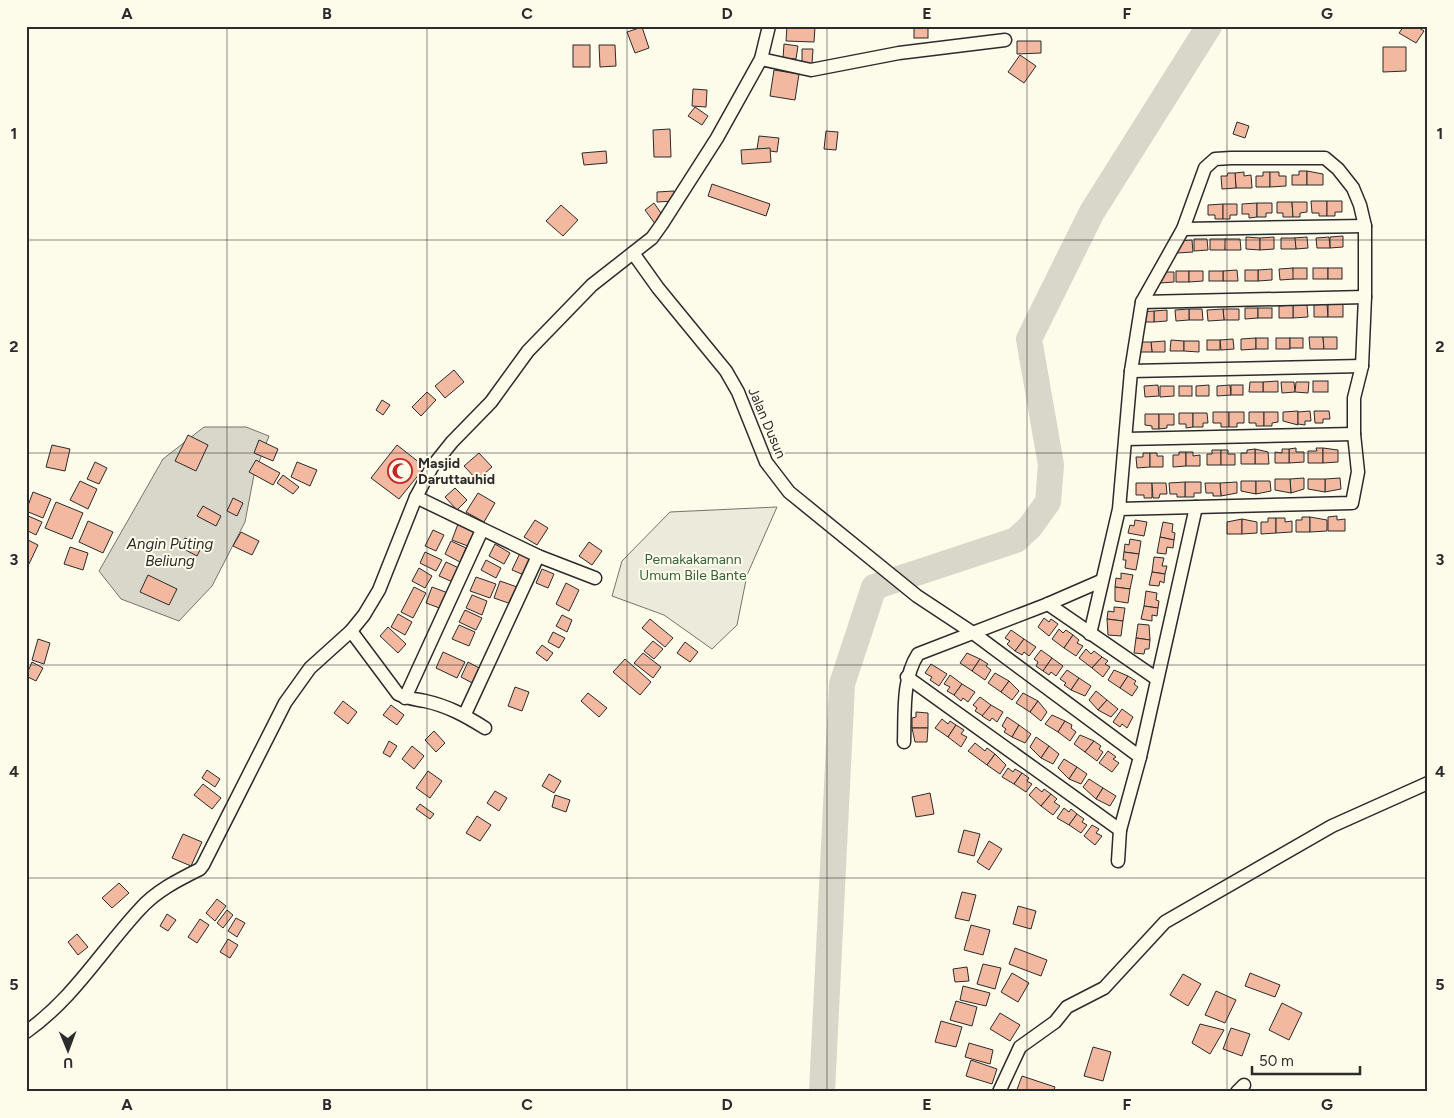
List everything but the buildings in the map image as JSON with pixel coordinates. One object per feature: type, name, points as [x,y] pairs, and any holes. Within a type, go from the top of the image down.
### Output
[{"type":"street","points":[[26,1032],[68,997],[141,908],[170,884],[200,869],[285,703],[310,668],[351,631],[364,615],[379,590],[416,497],[437,461],[491,402],[528,351],[592,285],[652,238],[672,210],[717,138],[761,59],[769,26]]},
{"type":"street","points":[[761,59],[811,70],[899,53],[1005,40]]},
{"type":"street","points":[[1090,634],[1119,509],[1131,371],[1142,302],[1182,229],[1205,168],[1215,159],[1324,158],[1338,169],[1353,188],[1365,226],[1365,297],[1362,366],[1354,398],[1354,434],[1358,472],[1352,503],[1119,509]]},
{"type":"street","points":[[1182,229],[1365,226]]},
{"type":"street","name":"Jalan Dusun","points":[[633,253],[658,288],[726,371],[738,392],[766,462],[790,492],[917,596],[973,634],[1140,756]]},
{"type":"street","points":[[1142,302],[1365,297]]},
{"type":"street","points":[[1131,371],[1362,366]]},
{"type":"street","points":[[1126,439],[1354,434]]},
{"type":"street","points":[[416,497],[538,556],[595,578]]},
{"type":"street","points":[[1118,861],[1120,830],[1140,756],[1156,678],[1196,507]]},
{"type":"street","points":[[406,698],[482,530]]},
{"type":"street","points":[[464,714],[538,556]]},
{"type":"street","points":[[904,742],[907,677],[918,654],[973,634],[1101,581]]},
{"type":"street","points":[[1048,604],[1156,678]]},
{"type":"street","points":[[351,631],[398,694],[406,698],[424,701],[464,714],[486,728]]},
{"type":"street","points":[[907,677],[1120,830]]},
{"type":"street","points":[[998,1092],[1020,1047],[1055,1022],[1067,1007],[1104,988],[1165,922],[1332,826],[1428,783]]},
{"type":"green space","name":"Pemakakamann Umum Bile Bante","points":[[777,507],[747,575],[737,625],[712,649],[664,615],[612,596],[622,561],[670,512]]},
{"type":"water","name":"Angin Puting Beliung","points":[[204,427],[246,427],[269,436],[254,475],[245,522],[212,586],[179,621],[121,599],[99,571],[163,459]]},
{"type":"waterway","points":[[822,1092],[842,684],[874,587],[1016,540],[1030,527],[1048,502],[1051,465],[1029,339],[1092,212],[1209,26]]},
{"type":"place","name":"Masjid Daruttauhid","points":[[400,471]]}]
